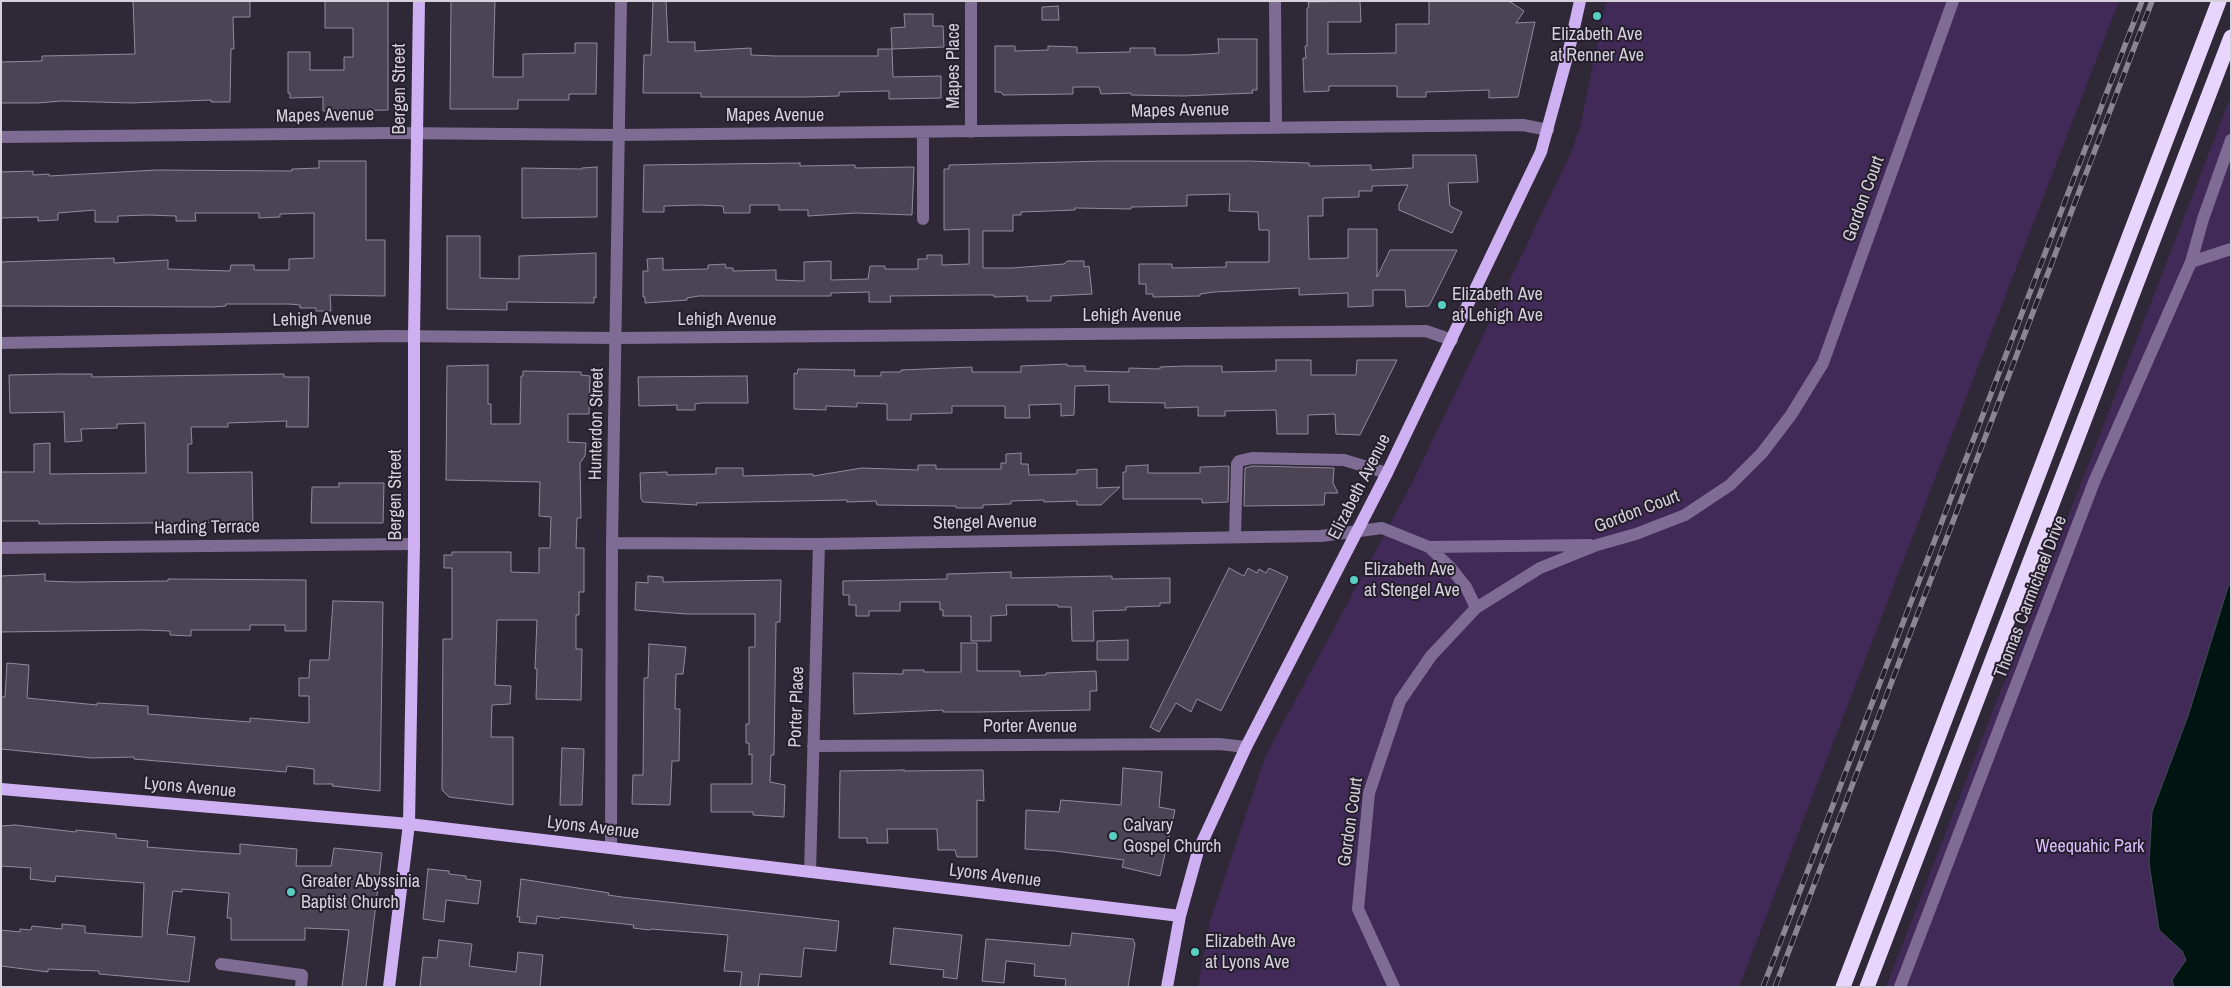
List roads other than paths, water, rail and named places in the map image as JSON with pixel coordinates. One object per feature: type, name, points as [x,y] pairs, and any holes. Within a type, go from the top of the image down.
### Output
[{"type":"highway","points":[[1843,987],[2219,1]]},
{"type":"highway","points":[[1867,987],[2231,37]]},
{"type":"main road","name":"Bergen Street","points":[[389,987],[409,824],[414,544],[414,336],[419,1]]},
{"type":"main road","name":"Elizabeth Avenue","points":[[1167,987],[1180,916],[1198,851],[1246,747],[1387,473],[1541,152],[1570,50],[1580,1]]},
{"type":"main road","name":"Lyons Avenue","points":[[1,789],[409,824],[1180,916]]},
{"type":"street","name":"Hunterdon Street","points":[[611,848],[612,543],[617,338],[621,1]]},
{"type":"street","name":"Mapes Place","points":[[971,1],[971,132]]},
{"type":"street","points":[[1275,1],[1276,128]]},
{"type":"street","name":"Gordon Court","points":[[1394,987],[1358,909],[1369,793],[1400,701],[1431,656],[1476,608],[1540,568],[1597,545],[1636,534],[1685,515],[1730,485],[1762,453],[1823,363],[1953,1]]},
{"type":"street","name":"Mapes Avenue","points":[[1,137],[418,134],[618,135],[1522,125],[1548,130]]},
{"type":"street","points":[[923,132],[923,218]]},
{"type":"street","name":"Thomas Carmichael Drive","points":[[1900,987],[2094,482],[2192,262],[2203,219],[2231,140]]},
{"type":"street","points":[[2192,262],[2228,250]]},
{"type":"street","name":"Lehigh Avenue","points":[[1,343],[414,336],[617,338],[1426,331],[1452,340]]},
{"type":"street","points":[[1234,536],[1237,464],[1239,461],[1252,458],[1344,460],[1387,473]]},
{"type":"street","name":"Stengel Avenue","points":[[612,543],[819,544],[1321,536],[1382,528],[1429,547]]},
{"type":"street","name":"Harding Terrace","points":[[1,548],[414,544]]},
{"type":"street","name":"Porter Place","points":[[810,872],[819,544]]},
{"type":"street","points":[[1429,547],[1597,545]]},
{"type":"street","points":[[1429,547],[1450,567],[1466,588],[1476,608]]},
{"type":"street","name":"Porter Avenue","points":[[813,746],[1219,744],[1246,747]]},
{"type":"street","points":[[221,964],[302,975],[302,987]]},
{"type":"railway","points":[[1763,987],[2142,1]]},
{"type":"railway","points":[[1775,987],[2152,1]]},
{"type":"place","name":"Elizabeth Ave at Renner Ave","points":[[1597,16]]},
{"type":"place","name":"Elizabeth Ave at Lehigh Ave","points":[[1442,305]]},
{"type":"place","name":"Elizabeth Ave at Stengel Ave","points":[[1354,580]]},
{"type":"place","name":"Calvary Gospel Church","points":[[1113,836]]},
{"type":"place","name":"Greater Abyssinia Baptist Church","points":[[291,892]]},
{"type":"place","name":"Elizabeth Ave at Lyons Ave","points":[[1195,952]]},
{"type":"park label","name":"Weequahic Park","points":[[2090,847]]}]
